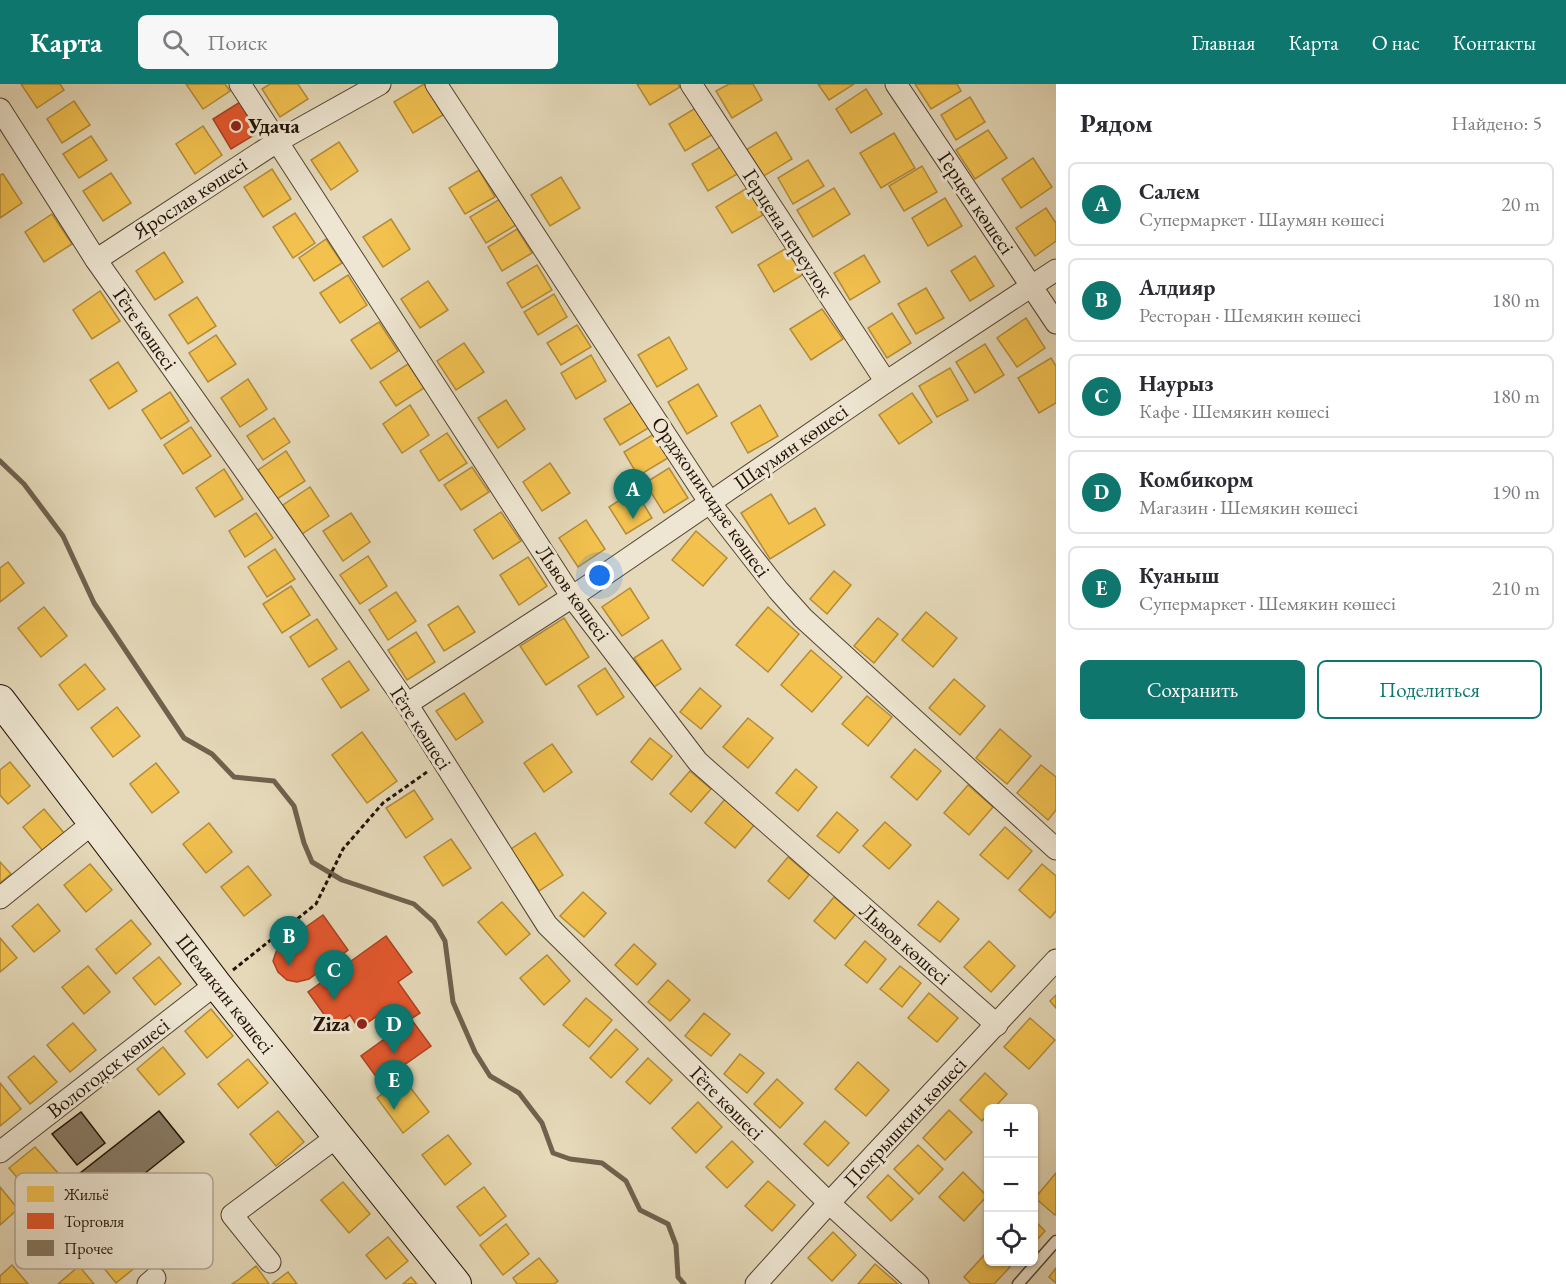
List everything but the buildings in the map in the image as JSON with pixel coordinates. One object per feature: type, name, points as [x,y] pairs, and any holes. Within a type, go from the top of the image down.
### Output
[{"type":"main road","name":"Шемякин көшесі","points":[[0,700],[216,984],[456,1284]]},
{"type":"street","name":"Львов көшесі","points":[[240,84],[572,597],[698,762],[997,1025]]},
{"type":"street","name":"Ярослав көшесі","points":[[96,260],[278,141],[380,84]]},
{"type":"street","name":"Орджоникидзе көшесі","points":[[436,84],[710,503],[778,590],[803,618],[1056,849]]},
{"type":"street","name":"Герцена переулок","points":[[691,84],[886,382]]},
{"type":"street","name":"Герцен көшесі","points":[[896,84],[1056,323]]},
{"type":"street","name":"Гёте көшесі","points":[[0,109],[96,260],[407,704],[547,925],[829,1203],[918,1284]]},
{"type":"street","name":"Шаумян көшесі","points":[[407,704],[572,597],[886,382],[1056,270]]},
{"type":"street","points":[[0,898],[93,824]]},
{"type":"street","name":"Покрышкин көшесі","points":[[756,1284],[1056,960]]},
{"type":"street","name":"Вологодск көшесі","points":[[0,1152],[216,984]]},
{"type":"street","points":[[270,1262],[232,1215],[338,1136]]},
{"type":"lane","points":[[1018,1284],[1056,1241]]},
{"type":"path","points":[[216,984],[316,904],[343,849],[383,803],[443,761]]},
{"type":"waterway","points":[[0,461],[24,484],[63,536],[94,603],[184,738],[212,754],[234,777],[274,781],[294,806],[304,843],[312,862],[342,880],[414,904],[434,922],[445,941],[453,1002],[475,1052],[490,1076],[519,1093],[542,1123],[553,1153],[570,1159],[602,1163],[626,1181],[640,1210],[668,1224],[676,1245],[678,1277],[684,1284]]},
{"type":"place","name":"Удача","points":[[236,126]]},
{"type":"place","name":"Салем","points":[[633,519]]},
{"type":"place","name":"Алдияр","points":[[289,966]]},
{"type":"place","name":"Наурыз","points":[[334,1000]]},
{"type":"place","name":"Ziza","points":[[362,1024]]},
{"type":"place","name":"Комбикорм","points":[[394,1054]]},
{"type":"place","name":"Куаныш","points":[[394,1110]]}]
